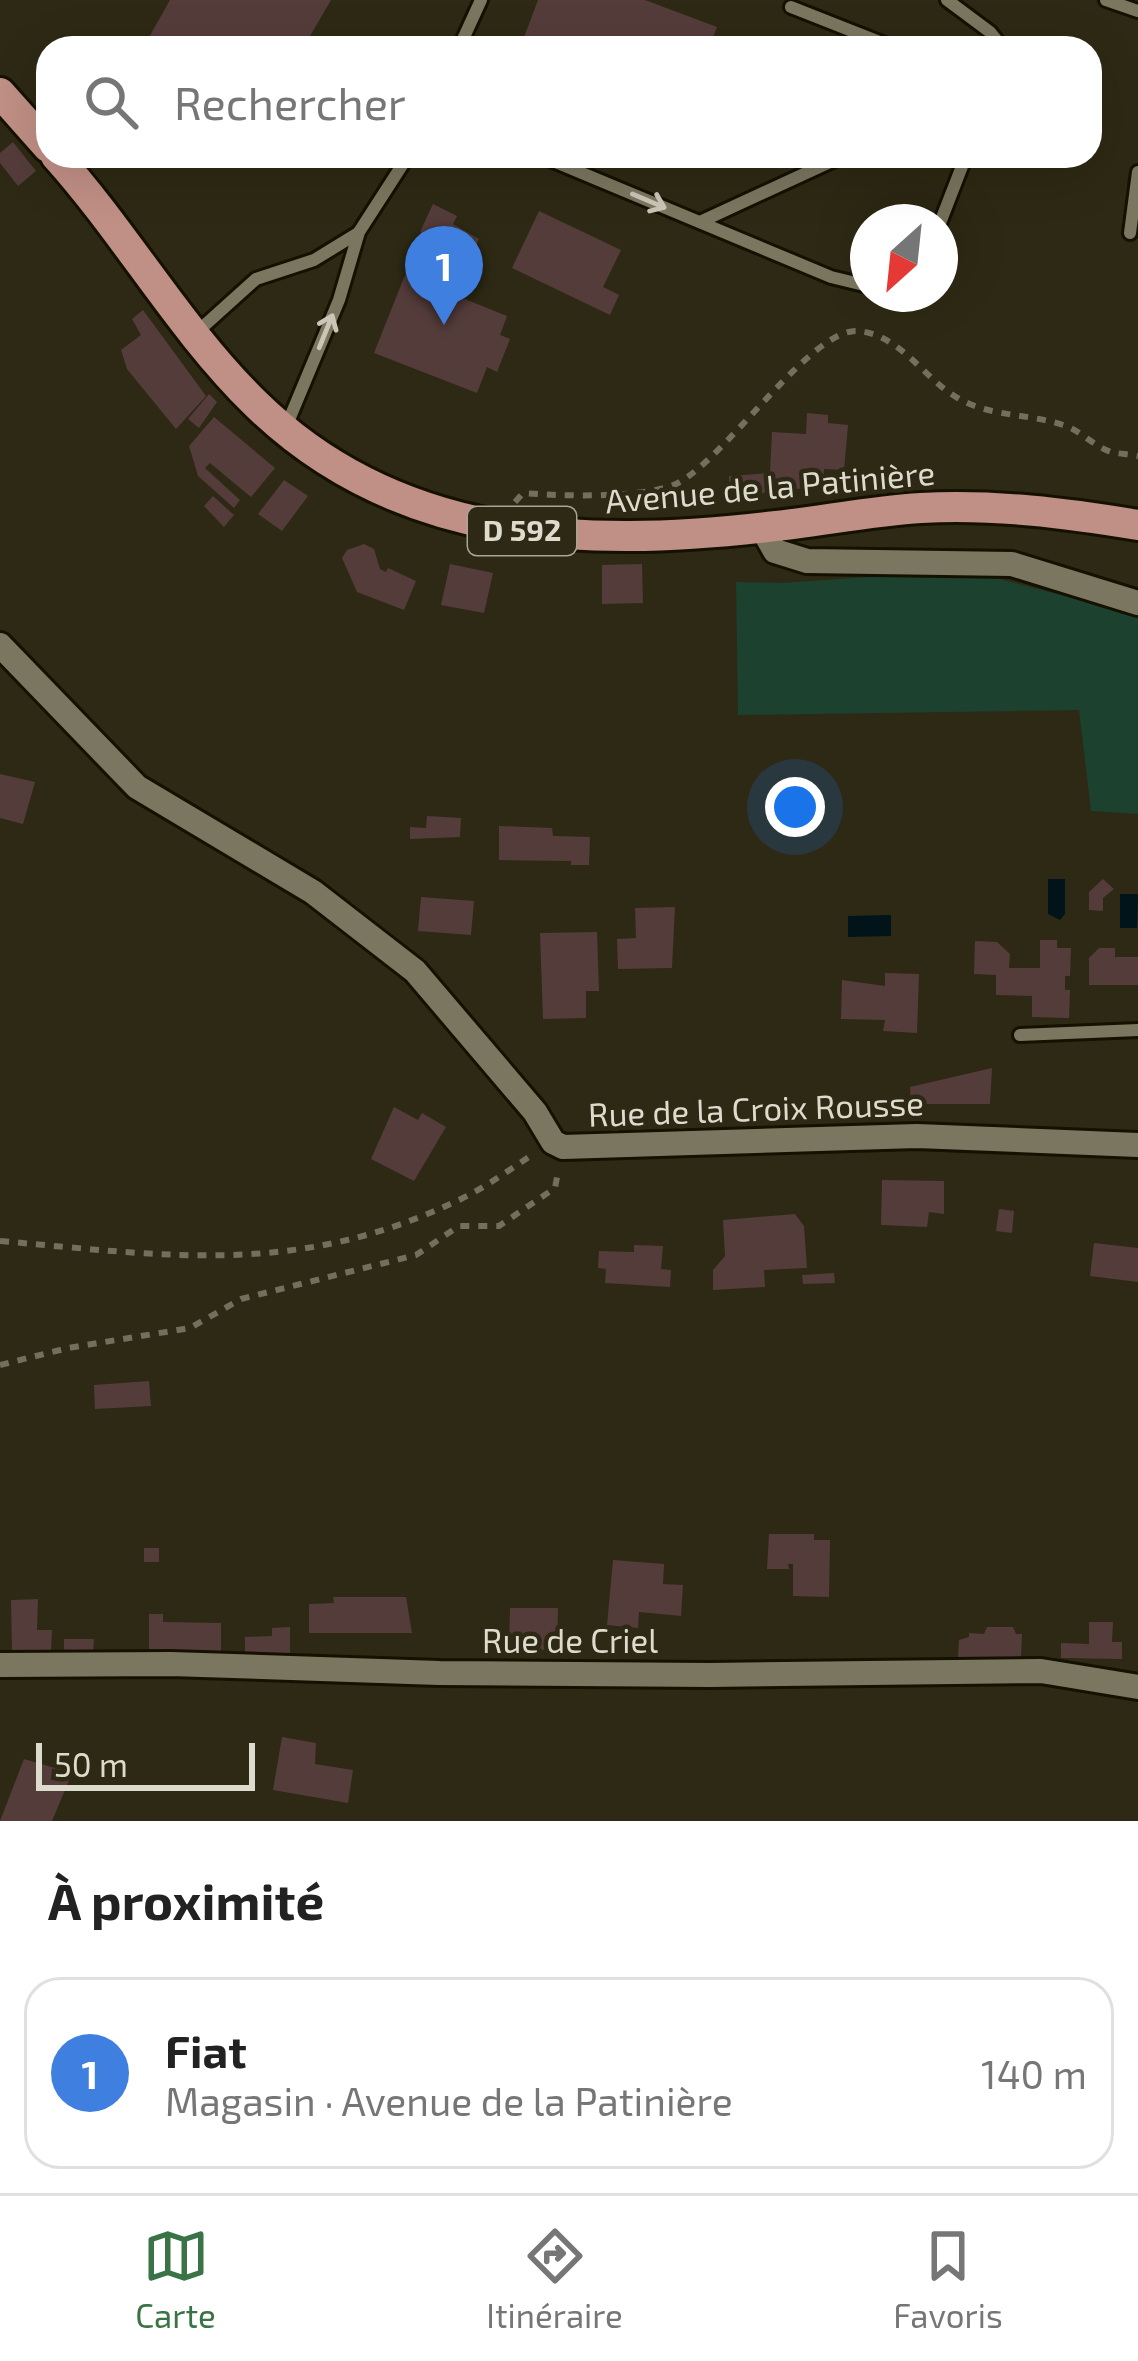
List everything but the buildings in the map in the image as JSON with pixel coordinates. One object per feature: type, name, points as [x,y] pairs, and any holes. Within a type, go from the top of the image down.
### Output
[{"type":"main road","points":[[0,93],[36,134]]},
{"type":"main road","name":"Avenue de la Patinière","points":[[65,168],[257,406],[346,472],[397,498],[497,527],[602,538],[762,528],[919,508],[992,507],[1138,525]]},
{"type":"street","points":[[762,528],[775,551],[807,561],[1012,564],[1138,603]]},
{"type":"street","name":"Rue de la Croix Rousse","points":[[0,645],[137,787],[313,892],[415,971],[536,1112],[558,1145],[917,1136],[1138,1145]]},
{"type":"street","name":"Rue de Criel","points":[[0,1665],[171,1664],[710,1676],[1041,1671],[1138,1687]]},
{"type":"lane","points":[[464,36],[481,0]]},
{"type":"lane","points":[[946,0],[993,36]]},
{"type":"lane","points":[[1106,0],[1138,11]]},
{"type":"lane","points":[[791,7],[865,36]]},
{"type":"lane","points":[[286,428],[339,300],[359,232],[400,168]]},
{"type":"lane","points":[[570,168],[850,282]]},
{"type":"lane","points":[[700,222],[817,168]]},
{"type":"lane","points":[[947,204],[961,168]]},
{"type":"lane","points":[[1130,233],[1138,172]]},
{"type":"lane","points":[[196,333],[256,279],[314,260],[359,232]]},
{"type":"lane","points":[[1020,1036],[1138,1030]]},
{"type":"path","points":[[497,527],[523,493],[639,493],[675,485],[712,459],[806,358],[834,335],[856,331],[896,346],[954,396],[983,410],[1069,426],[1110,452],[1138,456]]},
{"type":"path","points":[[0,1241],[183,1257],[278,1255],[386,1230],[465,1197],[558,1145]]},
{"type":"path","points":[[0,1365],[68,1348],[190,1328],[242,1299],[416,1256],[459,1226],[499,1226],[555,1188],[558,1145]]},
{"type":"green space","points":[[965,570],[1138,615],[1138,814],[1091,811],[1079,710],[738,715],[736,582]]},
{"type":"shaded area","points":[[1048,879],[1065,879],[1065,914],[1060,920],[1048,914]]},
{"type":"shaded area","points":[[1120,894],[1138,894],[1137,928],[1120,928]]},
{"type":"shaded area","points":[[891,915],[891,936],[848,937],[848,916]]},
{"type":"place","name":"Fiat","points":[[444,325]]}]
